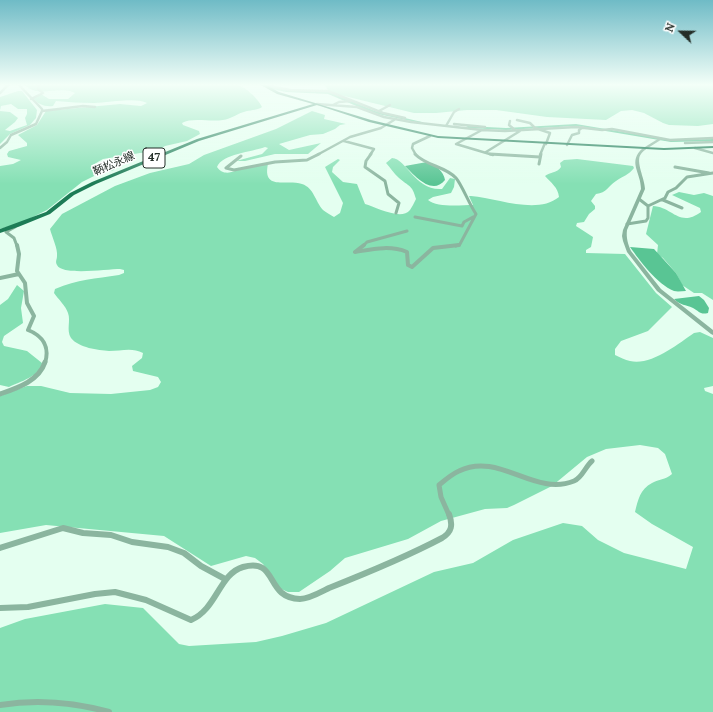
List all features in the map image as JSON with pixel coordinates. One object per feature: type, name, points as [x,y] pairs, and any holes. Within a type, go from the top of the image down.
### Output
[{"type":"main road","name":"鞆松永線","points":[[0,231],[15,227],[48,212],[81,189],[151,159],[212,135],[272,117]]},
{"type":"main road","points":[[360,117],[430,136],[462,139],[644,149],[713,147]]},
{"type":"street","points":[[0,148],[7,142],[11,135],[36,124],[39,117]]},
{"type":"street","points":[[389,117],[482,129],[514,129],[580,124],[611,129],[659,140],[690,144],[713,142]]},
{"type":"street","points":[[401,117],[446,125]]},
{"type":"street","points":[[446,125],[451,117]]},
{"type":"street","points":[[241,156],[226,168],[234,170],[275,162],[307,160],[350,137],[386,125],[395,119]]},
{"type":"street","points":[[517,120],[530,123],[534,127],[550,134],[538,164]]},
{"type":"street","points":[[510,121],[509,125],[514,129],[519,130],[534,127],[583,127],[605,130],[611,129]]},
{"type":"street","points":[[566,145],[572,135],[579,133],[579,130],[583,127]]},
{"type":"street","points":[[482,129],[479,134],[462,139],[456,144],[494,155],[540,158]]},
{"type":"street","points":[[486,152],[519,130]]},
{"type":"street","points":[[407,231],[367,242],[356,252],[380,249],[403,250],[407,252],[408,265],[412,267],[416,265],[432,248],[457,246],[460,244],[476,212],[469,204],[456,178],[444,170],[423,162],[416,155],[412,148],[413,144],[430,136]]},
{"type":"street","points":[[713,138],[678,141],[659,140],[651,143],[637,156],[636,159],[644,186],[624,237],[629,251],[659,290],[713,333]]},
{"type":"street","points":[[344,141],[374,149],[366,161],[366,167],[385,181],[388,194],[399,203],[396,213]]},
{"type":"street","points":[[695,148],[713,153]]},
{"type":"street","points":[[676,167],[713,173]]},
{"type":"street","points":[[648,206],[663,200],[668,192],[676,188],[687,177],[713,173]]},
{"type":"street","points":[[639,199],[648,206]]},
{"type":"street","points":[[663,200],[682,208]]},
{"type":"street","points":[[628,224],[646,221],[648,218],[648,206]]},
{"type":"street","points":[[415,218],[462,226],[464,222],[474,216]]},
{"type":"street","points":[[0,394],[32,381],[39,375],[46,364],[47,356],[44,342],[37,334],[28,330],[34,316],[27,303],[25,283],[17,271],[19,254],[17,245],[14,238],[6,232],[15,227]]},
{"type":"street","points":[[0,278],[20,274]]},
{"type":"street","points":[[0,608],[28,607],[95,594],[115,592],[146,600],[191,620],[199,618],[218,594],[225,579],[240,568],[253,564],[268,571],[274,586],[283,593],[292,598],[302,599],[364,574],[449,534],[452,529],[452,523],[449,514],[439,496],[439,485],[460,470],[477,464],[488,465],[520,474],[539,482],[550,485],[560,485],[574,481],[592,461]]},
{"type":"street","points":[[0,548],[63,528],[83,533],[111,535],[132,542],[168,547],[184,553],[201,566],[225,579]]},
{"type":"street","points":[[0,705],[29,702],[58,702],[83,704],[109,712]]},
{"type":"shaded area","points":[[0,117],[18,118],[5,130],[10,131],[27,125],[25,118],[36,117],[30,125],[10,134],[0,144]]},
{"type":"shaded area","points":[[42,117],[231,117],[223,120],[186,121],[182,123],[183,125],[199,131],[200,134],[187,141],[165,146],[156,152],[103,159],[91,166],[115,169],[96,175],[82,182],[47,210],[21,223],[0,229],[0,166],[13,164],[21,160],[8,157],[7,154],[9,151],[27,146],[27,143],[18,135],[37,125]]},
{"type":"shaded area","points":[[300,117],[324,117],[324,119],[346,124],[340,125],[323,134],[310,135],[279,144],[289,150],[321,143],[308,154],[275,154],[245,161],[236,161],[262,154],[268,148],[265,147],[231,156],[225,159],[217,167],[223,172],[227,173],[268,164],[267,172],[272,181],[296,183],[306,186],[312,192],[323,210],[334,217],[340,213],[343,203],[325,167],[338,159],[340,160],[333,167],[332,172],[343,182],[357,184],[365,204],[395,214],[406,213],[410,210],[416,199],[412,188],[397,176],[386,163],[392,158],[402,164],[418,180],[433,188],[442,189],[450,178],[455,179],[454,187],[451,193],[433,197],[428,200],[432,203],[450,206],[473,205],[469,196],[528,205],[540,205],[550,202],[559,197],[554,185],[545,176],[559,169],[561,167],[560,163],[564,160],[577,159],[633,166],[634,168],[630,172],[613,183],[605,191],[596,194],[591,201],[595,206],[595,209],[589,214],[584,222],[577,223],[576,226],[593,237],[591,247],[586,250],[586,253],[625,254],[656,293],[672,307],[648,331],[621,341],[615,349],[615,355],[630,361],[638,362],[664,353],[694,333],[700,332],[713,338],[713,386],[704,388],[705,391],[713,394],[713,712],[0,712],[0,628],[25,619],[105,604],[143,608],[179,644],[189,646],[256,642],[326,623],[434,572],[473,563],[513,540],[563,523],[582,526],[598,540],[624,553],[686,569],[693,547],[652,524],[635,512],[640,495],[645,488],[648,485],[672,474],[665,454],[658,448],[640,445],[606,449],[587,457],[552,486],[507,508],[485,509],[441,521],[408,539],[345,558],[330,571],[299,592],[288,592],[279,588],[263,564],[255,558],[246,556],[211,566],[164,536],[46,525],[0,533],[0,396],[27,386],[41,386],[70,393],[111,394],[150,390],[158,387],[161,382],[158,377],[133,371],[132,366],[142,358],[143,353],[139,351],[109,351],[94,349],[79,344],[71,338],[69,332],[68,313],[64,305],[54,293],[55,289],[79,281],[119,275],[124,273],[124,270],[76,271],[61,268],[56,264],[57,250],[50,229],[62,214],[115,186],[150,173],[189,164],[204,155],[276,129]]},
{"type":"shaded area","points":[[551,117],[611,117],[606,120]]},
{"type":"shaded area","points":[[652,117],[713,117],[713,124],[698,126],[669,125]]},
{"type":"shaded area","points":[[427,162],[436,166],[443,174],[445,180],[440,184],[435,186],[424,183],[405,166]]},
{"type":"shaded area","points":[[679,192],[694,195],[704,193],[713,196],[713,300],[702,293],[694,293],[682,285],[676,273],[663,258],[657,254],[658,245],[646,234],[653,206],[660,207],[676,215],[687,218],[701,212],[700,208],[672,195]]},
{"type":"shaded area","points":[[630,247],[654,249],[676,273],[686,291],[674,291],[661,283],[649,272]]},
{"type":"shaded area","points":[[17,285],[24,291],[21,308],[23,323],[4,336],[2,342],[4,346],[27,351],[42,363],[41,368],[34,375],[9,387],[0,385],[0,305],[8,299]]},
{"type":"shaded area","points":[[699,296],[704,300],[709,308],[708,313],[701,313],[693,308],[679,303],[674,299]]},
{"type":"waterway","points":[[398,117],[420,122]]},
{"type":"waterway","points":[[468,127],[506,129],[576,125],[671,141],[713,140]]}]
